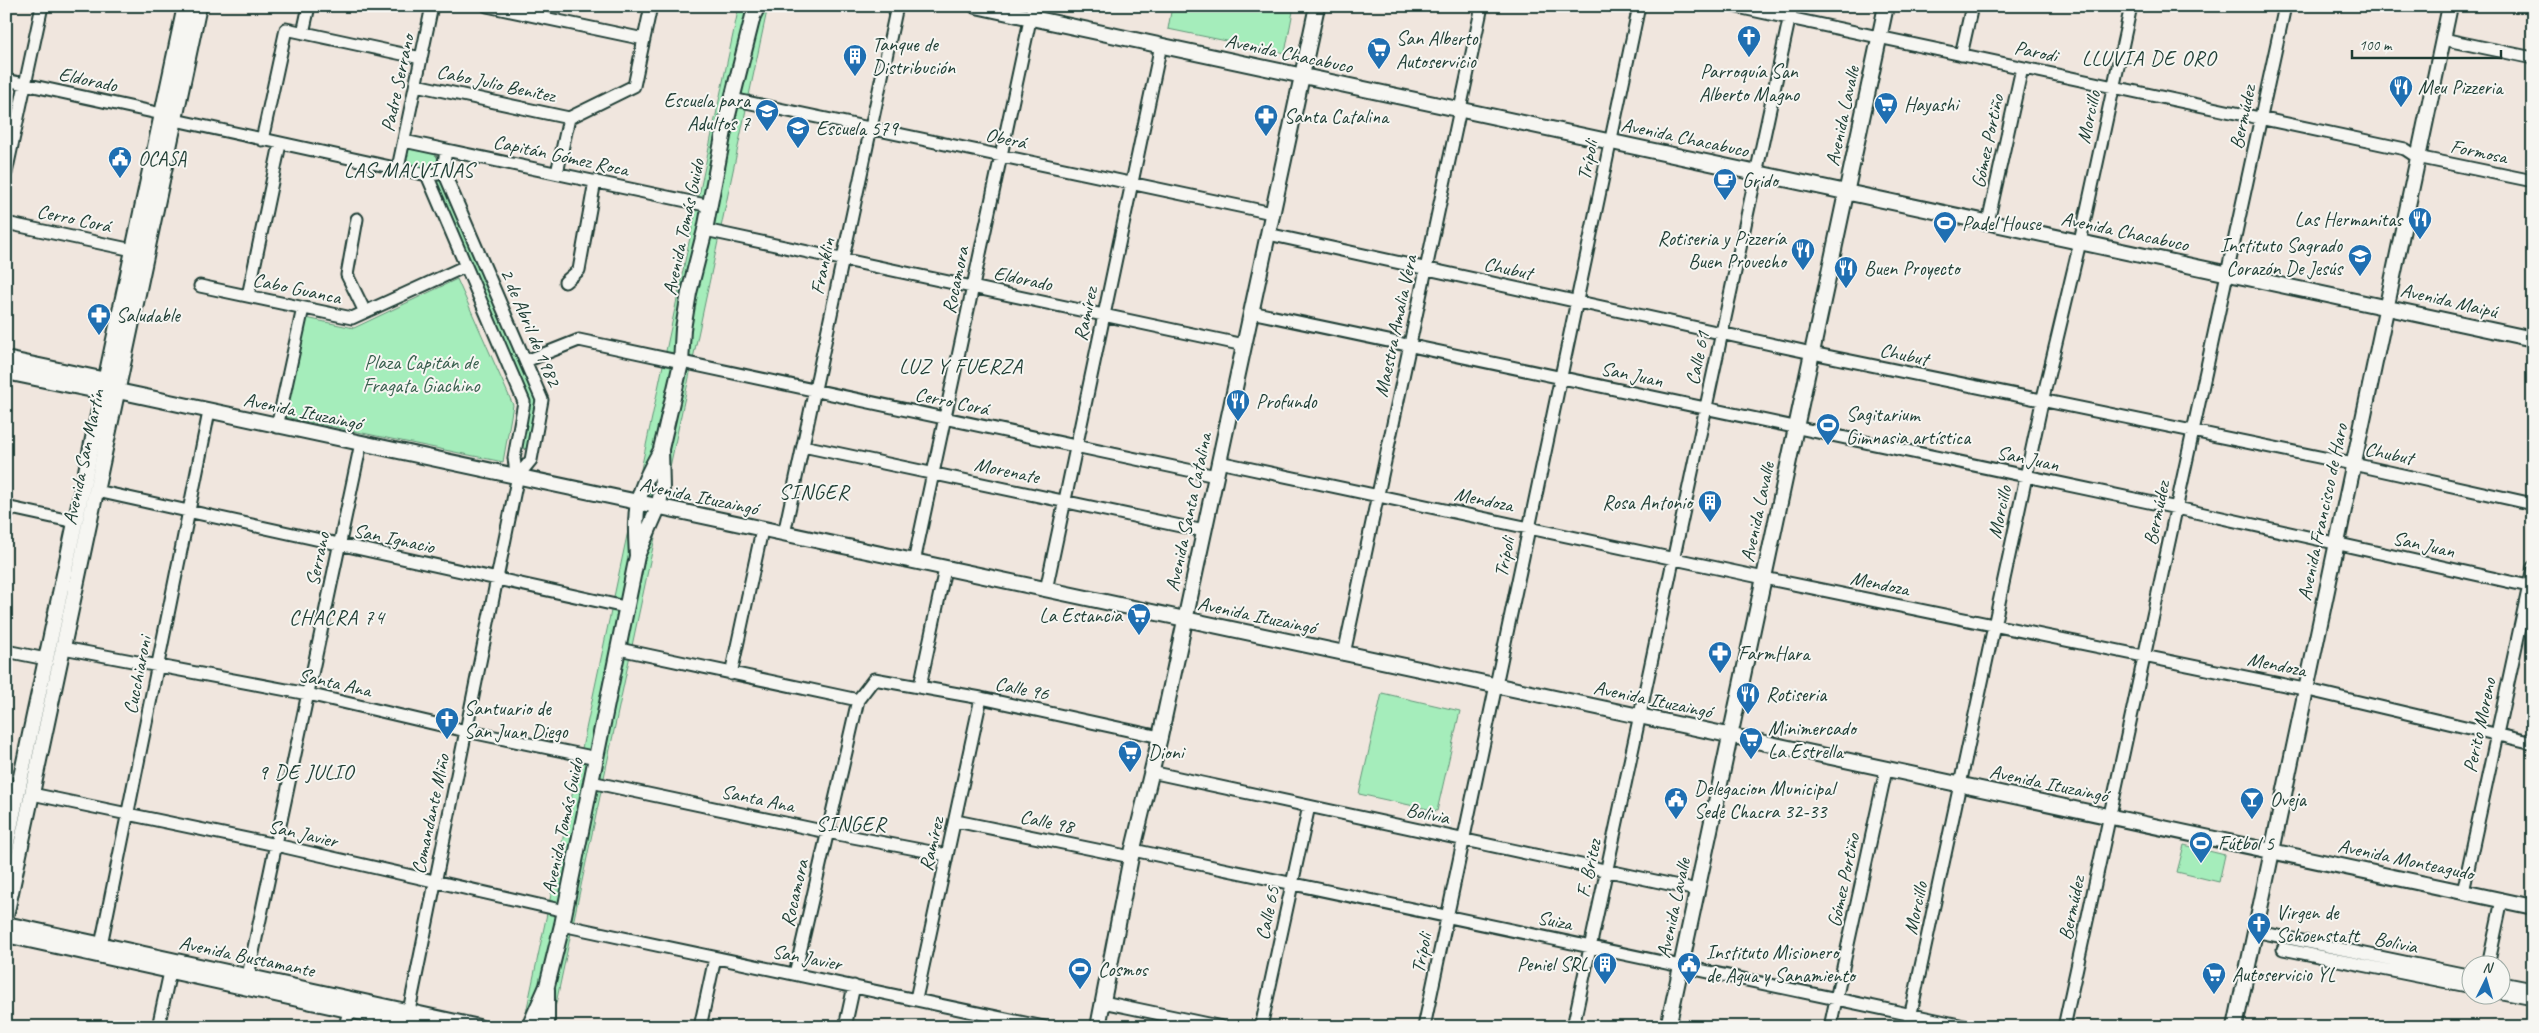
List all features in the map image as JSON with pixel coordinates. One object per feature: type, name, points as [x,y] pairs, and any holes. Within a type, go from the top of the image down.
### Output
[{"type":"main road","name":"Avenida San Martín","points":[[6,847],[12,791],[46,659],[185,6]]},
{"type":"main road","name":"Avenida San Martín","points":[[6,916],[199,6]]},
{"type":"main road","name":"Avenida Chacabuco","points":[[976,6],[1031,12],[1160,46],[2385,307]]},
{"type":"main road","name":"Avenida Santa Catalina","points":[[1098,1027],[1132,854],[1160,737],[1317,6]]},
{"type":"main road","name":"Avenida Lavalle","points":[[1668,1027],[1886,6]]},
{"type":"main road","name":"Avenida Francisco de Haro","points":[[2235,1027],[2304,689],[2450,6]]},
{"type":"main road","name":"Avenida Tomás Guido","points":[[529,1027],[547,986],[563,918],[619,649],[625,607],[637,556],[658,508],[662,489],[661,449],[681,363],[683,329],[689,293],[705,230],[732,99],[754,9]]},
{"type":"main road","name":"Avenida Maipú","points":[[2385,307],[2533,339]]},
{"type":"main road","points":[[6,359],[104,386],[118,392]]},
{"type":"main road","points":[[6,372],[104,386]]},
{"type":"main road","name":"Avenida Ituzaingó","points":[[118,392],[2270,851]]},
{"type":"main road","name":"Avenida Tomás Guido","points":[[637,556],[635,517],[637,502],[643,483],[661,449]]},
{"type":"main road","name":"Avenida Monteagudo","points":[[2270,851],[2533,906]]},
{"type":"main road","name":"Avenida Bustamante","points":[[6,924],[479,1027]]},
{"type":"main road","name":"Avenida Bustamante","points":[[6,935],[426,1027]]},
{"type":"main road","name":"Avenida Tomás Guido","points":[[547,986],[547,1027]]},
{"type":"street","points":[[6,173],[42,6]]},
{"type":"street","points":[[303,33],[309,6]]},
{"type":"street","name":"Padre Serrano","points":[[398,168],[432,6]]},
{"type":"street","points":[[487,6],[644,39]]},
{"type":"street","points":[[557,173],[569,118],[634,86],[651,6]]},
{"type":"street","name":"Franklin","points":[[784,534],[896,6]]},
{"type":"street","name":"Maestra Amalia Vera","points":[[1344,654],[1482,6]]},
{"type":"street","name":"Trípoli","points":[[1424,1027],[1639,6]]},
{"type":"street","name":"Parodi","points":[[1733,6],[2405,149],[2417,157]]},
{"type":"street","name":"Calle 61","points":[[1640,717],[1792,6]]},
{"type":"street","points":[[1961,55],[1972,6]]},
{"type":"street","name":"Morcillo","points":[[1908,1027],[2042,402],[2080,242],[2131,6]]},
{"type":"street","name":"Bermúdez","points":[[2064,1027],[2285,6]]},
{"type":"street","name":"Rocamora","points":[[914,562],[1031,12]]},
{"type":"street","points":[[262,140],[286,29],[421,58]]},
{"type":"street","points":[[2443,39],[2533,58]]},
{"type":"street","name":"Ramírez","points":[[1046,590],[1160,46]]},
{"type":"street","name":"Gómez Portiño","points":[[1988,222],[2022,68]]},
{"type":"street","name":"Eldorado","points":[[6,80],[162,114]]},
{"type":"street","name":"Cabo Julio Benítez","points":[[416,85],[569,118]]},
{"type":"street","name":"Oberá","points":[[732,99],[1272,213]]},
{"type":"street","points":[[175,120],[398,168],[436,173],[446,150]]},
{"type":"street","name":"Capitán Gómez Roca","points":[[404,141],[710,206]]},
{"type":"street","points":[[248,296],[280,144]]},
{"type":"street","name":"Formosa","points":[[2417,157],[2533,181]]},
{"type":"street","name":"2 de Abril de 1982","points":[[436,173],[466,266],[524,402],[514,458],[518,477]]},
{"type":"street","name":"2 de Abril de 1982","points":[[436,173],[526,361],[542,400],[532,460],[518,477]]},
{"type":"street","points":[[565,282],[579,270],[595,182]]},
{"type":"street","points":[[357,219],[347,275],[365,312]]},
{"type":"street","name":"Cerro Corá","points":[[6,223],[133,250]]},
{"type":"street","name":"Eldorado","points":[[705,230],[1244,345]]},
{"type":"street","name":"Chubut","points":[[1268,234],[1722,334],[2042,402],[2353,464],[2533,504]]},
{"type":"street","name":"Cabo Guanca","points":[[200,286],[352,318],[466,266]]},
{"type":"street","points":[[277,426],[302,308]]},
{"type":"street","name":"San Juan","points":[[1251,312],[2177,508],[2531,586]]},
{"type":"street","name":"Cerro Corá","points":[[526,361],[579,340],[1216,476]]},
{"type":"street","name":"Cucchiaroni","points":[[101,945],[208,412]]},
{"type":"street","name":"Serrano","points":[[248,976],[361,443]]},
{"type":"street","name":"Morenate","points":[[803,446],[1204,531]]},
{"type":"street","name":"Mendoza","points":[[1219,462],[1673,559],[2304,689],[2533,744]]},
{"type":"street","name":"Comandante Miño","points":[[409,1011],[495,579],[518,477]]},
{"type":"street","name":"San Ignacio","points":[[97,490],[625,607]]},
{"type":"street","points":[[6,507],[76,522]]},
{"type":"street","points":[[731,674],[762,530]]},
{"type":"street","name":"Perito Moreno","points":[[2463,892],[2531,586],[2533,567]]},
{"type":"street","points":[[920,686],[945,569]]},
{"type":"street","name":"Santa Ana","points":[[63,648],[308,694],[466,731],[597,758]]},
{"type":"street","points":[[619,649],[858,700]]},
{"type":"street","points":[[6,651],[46,659]]},
{"type":"street","name":"Rocamora","points":[[795,974],[858,700],[874,679]]},
{"type":"street","name":"Calle 96","points":[[874,679],[981,698],[1160,737]]},
{"type":"street","name":"Ramírez","points":[[916,999],[956,821],[981,698]]},
{"type":"street","name":"F. Britez","points":[[1573,1027],[1640,717]]},
{"type":"street","name":"Gómez Portiño","points":[[1830,1027],[1886,770]]},
{"type":"street","name":"Bolivia","points":[[1151,772],[1697,890]]},
{"type":"street","name":"Santa Ana","points":[[591,782],[827,832],[947,855]]},
{"type":"street","name":"San Javier","points":[[32,794],[276,845],[435,883],[715,958],[1044,1027]]},
{"type":"street","name":"Calle 65","points":[[1261,1027],[1309,806]]},
{"type":"street","name":"Calle 98","points":[[956,821],[1132,854]]},
{"type":"street","name":"Suiza","points":[[1132,854],[1292,883],[1969,1027]]},
{"type":"street","points":[[2490,956],[2502,900]]},
{"type":"street","name":"Bolivia","points":[[2254,931],[2462,974]]},
{"type":"street","name":"Bolivia","points":[[2283,949],[2462,985]]},
{"type":"street","points":[[700,1027],[715,958]]},
{"type":"street","points":[[158,1027],[170,972]]},
{"type":"street","points":[[2512,984],[2533,989]]},
{"type":"street","points":[[845,1027],[854,986]]},
{"type":"street","points":[[2512,995],[2533,999]]},
{"type":"street","points":[[1103,1002],[1222,1027]]},
{"type":"street","points":[[345,1027],[349,1010]]},
{"type":"green space","points":[[739,6],[768,6],[551,1027],[523,1027]]},
{"type":"green space","points":[[1172,6],[1294,6],[1285,53],[1168,29]]},
{"type":"green space","points":[[408,148],[435,154],[441,164],[433,172],[402,164]]},
{"type":"green space","points":[[443,177],[538,399],[530,449],[521,448],[528,401],[435,181]]},
{"type":"green space","name":"Plaza Capitán de Fragata Giachino","points":[[457,279],[513,405],[503,462],[285,417],[306,318],[354,328]]},
{"type":"green space","points":[[1382,693],[1460,711],[1437,811],[1359,794]]},
{"type":"green space","name":"Fútbol 5","points":[[2184,845],[2225,855],[2219,882],[2177,872]]},
{"type":"place","name":"Parroquía San Alberto Magno","points":[[1749,58]]},
{"type":"place","name":"San Alberto Autoservicio","points":[[1379,70]]},
{"type":"place","name":"Tanque de Distribución","points":[[855,77]]},
{"type":"place","name":"Meu Pizzeria","points":[[2401,108]]},
{"type":"place","name":"Hayashi","points":[[1886,125]]},
{"type":"place","name":"Escuela para Adultos 7","points":[[767,132]]},
{"type":"place","name":"Santa Catalina","points":[[1266,137]]},
{"type":"place","name":"Escuela 579","points":[[798,149]]},
{"type":"place","name":"OCASA","points":[[120,179]]},
{"type":"place","name":"Grido","points":[[1725,201]]},
{"type":"place","name":"Las Hermanitas","points":[[2420,240]]},
{"type":"place","name":"Padel House","points":[[1945,244]]},
{"type":"place","name":"Rotiseria y Pizzería Buen Provecho","points":[[1803,271]]},
{"type":"place","name":"Instituto Sagrado Corazón De Jesús","points":[[2360,277]]},
{"type":"place","name":"Buen Proyecto","points":[[1846,289]]},
{"type":"place","name":"Saludable","points":[[99,336]]},
{"type":"place","name":"Profundo","points":[[1238,422]]},
{"type":"place","name":"Sagitarium Gimnasia artística","points":[[1828,446]]},
{"type":"place","name":"Rosa Antonio","points":[[1710,523]]},
{"type":"place","name":"La Estancia","points":[[1139,636]]},
{"type":"place","name":"FarmHara","points":[[1720,674]]},
{"type":"place","name":"Rotiseria","points":[[1748,715]]},
{"type":"place","name":"Santuario de San Juan Diego","points":[[447,740]]},
{"type":"place","name":"Minimercado La Estrella","points":[[1751,760]]},
{"type":"place","name":"Dioni","points":[[1130,773]]},
{"type":"place","name":"Delegacion Municipal Sede Chacra 32-33","points":[[1676,820]]},
{"type":"place","name":"Oveja","points":[[2252,820]]},
{"type":"place","name":"Fútbol 5","points":[[2201,864]]},
{"type":"place","name":"Virgen de Schoenstatt","points":[[2259,945]]},
{"type":"place","name":"Peniel SRL","points":[[1605,985]]},
{"type":"place","name":"Instituto Misionero de Agua y Sanamiento","points":[[1689,985]]},
{"type":"place","name":"Cosmos","points":[[1080,990]]},
{"type":"place","name":"Autoservicio YL","points":[[2214,995]]},
{"type":"district","name":"LLUVIA DE ORO","points":[[2149,58]]},
{"type":"district","name":"LAS MALVINAS","points":[[409,170]]},
{"type":"district","name":"LUZ Y FUERZA","points":[[961,366]]},
{"type":"district","name":"SINGER","points":[[814,492]]},
{"type":"district","name":"CHACRA 74","points":[[337,617]]},
{"type":"district","name":"9 DE JULIO","points":[[306,772]]},
{"type":"district","name":"SINGER","points":[[851,824]]}]
